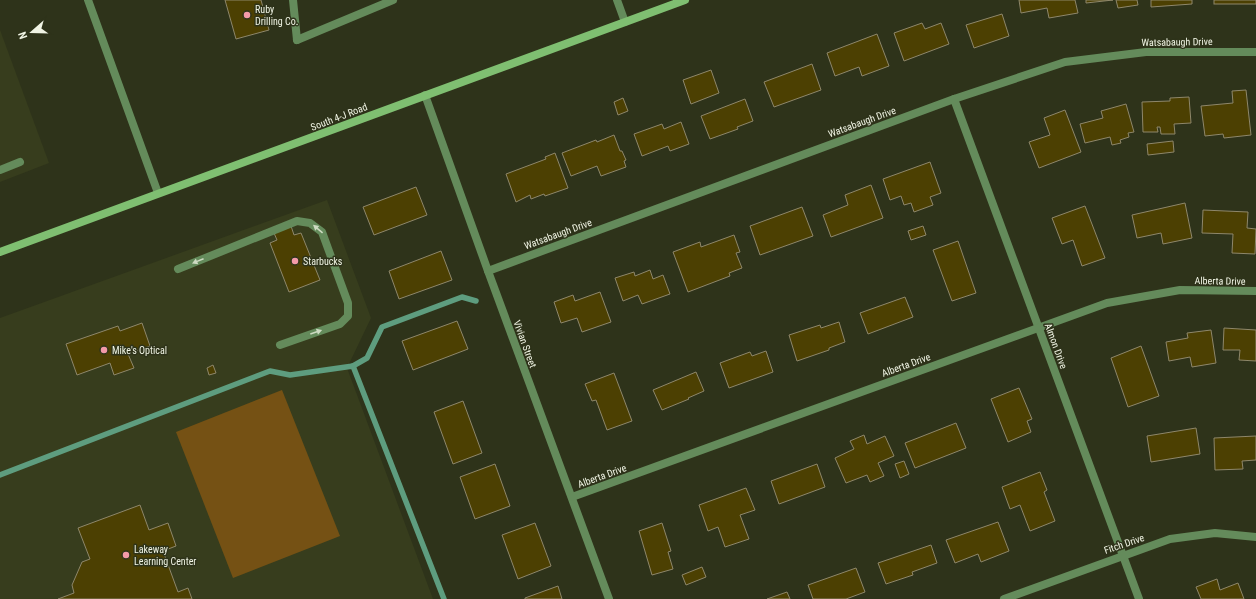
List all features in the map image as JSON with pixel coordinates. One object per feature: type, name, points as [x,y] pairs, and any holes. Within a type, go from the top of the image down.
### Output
[{"type":"main road","name":"South 4-J Road","points":[[0,252],[685,0]]},
{"type":"street","points":[[88,0],[158,193]]},
{"type":"street","points":[[293,0],[297,40],[393,0]]},
{"type":"street","points":[[617,0],[625,22]]},
{"type":"street","name":"Watsabaugh Drive","points":[[488,271],[954,99],[1065,62],[1146,52],[1256,52]]},
{"type":"street","name":"Vivian Street","points":[[425,95],[609,599]]},
{"type":"street","name":"Almon Drive","points":[[954,99],[1139,599]]},
{"type":"street","points":[[0,170],[20,162]]},
{"type":"street","points":[[178,269],[297,222],[310,223],[322,232],[348,303],[348,316],[340,324],[280,345]]},
{"type":"street","name":"Alberta Drive","points":[[572,497],[1108,303],[1180,290],[1256,291]]},
{"type":"street","name":"Fitch Drive","points":[[1004,599],[1170,539],[1215,533],[1256,537]]},
{"type":"shaded area","points":[[0,30],[49,163],[0,182]]},
{"type":"shaded area","points":[[327,200],[371,318],[347,368],[433,599],[0,599],[0,318]]},
{"type":"shaded area","points":[[282,390],[340,536],[233,578],[176,432]]},
{"type":"building","name":"Ruby Drilling Co.","points":[[225,0],[261,0],[269,30],[236,39]]},
{"type":"building","points":[[1019,0],[1075,0],[1078,13],[1049,18],[1047,8],[1021,13]]},
{"type":"building","points":[[1086,0],[1113,0],[1086,3]]},
{"type":"building","points":[[1116,0],[1137,0],[1138,5],[1118,8]]},
{"type":"building","points":[[1151,0],[1192,0],[1192,4],[1151,7]]},
{"type":"building","points":[[1214,0],[1256,0],[1256,4],[1214,4]]},
{"type":"building","points":[[1002,14],[1009,36],[974,48],[966,25]]},
{"type":"building","points":[[922,23],[925,29],[941,23],[949,44],[904,61],[894,33]]},
{"type":"building","points":[[877,34],[889,66],[862,76],[859,67],[835,76],[827,53]]},
{"type":"building","points":[[812,64],[821,90],[774,107],[764,82]]},
{"type":"building","points":[[711,70],[719,93],[691,104],[683,80]]},
{"type":"building","points":[[1246,90],[1251,135],[1224,138],[1223,134],[1205,136],[1201,106],[1233,103],[1232,91]]},
{"type":"building","points":[[1189,97],[1191,123],[1174,124],[1175,134],[1161,134],[1160,127],[1157,127],[1158,132],[1143,132],[1142,102],[1170,101],[1170,98]]},
{"type":"building","points":[[623,98],[628,111],[618,115],[614,102]]},
{"type":"building","points":[[745,99],[753,121],[737,127],[738,129],[710,139],[701,116]]},
{"type":"building","points":[[1126,104],[1134,132],[1128,133],[1129,137],[1120,140],[1121,143],[1112,145],[1110,137],[1085,143],[1080,124],[1103,118],[1101,111]]},
{"type":"building","points":[[1065,110],[1081,152],[1039,168],[1029,142],[1050,135],[1044,118]]},
{"type":"building","points":[[681,122],[689,144],[670,151],[668,146],[642,156],[634,134],[662,124],[664,129]]},
{"type":"building","points":[[614,135],[620,151],[622,151],[626,160],[624,161],[626,167],[601,176],[597,166],[571,176],[562,153]]},
{"type":"building","points":[[1173,141],[1174,152],[1148,155],[1147,144]]},
{"type":"building","points":[[555,153],[568,188],[531,199],[530,195],[516,202],[506,174],[546,159],[545,157]]},
{"type":"building","points":[[930,162],[941,193],[930,197],[933,205],[914,212],[911,203],[904,205],[901,196],[890,200],[883,179]]},
{"type":"building","points":[[871,185],[883,218],[831,237],[823,215],[848,205],[845,195]]},
{"type":"building","points":[[416,187],[427,215],[374,235],[363,207]]},
{"type":"building","points":[[1185,203],[1192,238],[1163,244],[1161,233],[1137,238],[1132,215]]},
{"type":"building","points":[[1085,206],[1105,258],[1082,266],[1073,240],[1062,244],[1052,218]]},
{"type":"building","points":[[802,207],[813,236],[760,255],[750,226]]},
{"type":"building","points":[[1203,210],[1248,212],[1247,228],[1256,229],[1255,254],[1232,253],[1233,234],[1202,233]]},
{"type":"building","name":"Starbucks","points":[[291,226],[294,235],[301,233],[320,280],[289,292],[270,243],[277,240],[274,233]]},
{"type":"building","points":[[923,226],[926,235],[911,240],[908,231]]},
{"type":"building","points":[[734,235],[740,252],[736,253],[742,268],[729,273],[730,276],[688,292],[673,252],[700,242],[701,247]]},
{"type":"building","points":[[958,241],[976,293],[952,301],[933,250]]},
{"type":"building","points":[[441,251],[452,280],[399,299],[389,271]]},
{"type":"building","points":[[650,270],[653,279],[663,275],[670,294],[642,304],[638,295],[623,301],[615,278],[634,272],[635,276]]},
{"type":"building","points":[[600,292],[611,322],[582,332],[577,318],[561,323],[554,302],[573,295],[575,301]]},
{"type":"building","points":[[905,297],[913,317],[868,334],[860,313]]},
{"type":"building","points":[[457,321],[468,349],[413,370],[402,341]]},
{"type":"building","points":[[839,322],[845,342],[829,348],[829,350],[797,361],[789,335],[820,325],[821,328]]},
{"type":"building","name":"Mike's Optical","points":[[142,323],[150,346],[128,354],[134,368],[114,375],[110,363],[77,375],[66,344],[118,326],[120,331]]},
{"type":"building","points":[[1224,328],[1256,330],[1256,361],[1239,360],[1240,350],[1223,350]]},
{"type":"building","points":[[1211,330],[1216,363],[1192,367],[1190,357],[1169,361],[1166,342],[1188,338],[1187,333]]},
{"type":"building","points":[[1141,346],[1159,396],[1128,407],[1111,358]]},
{"type":"building","points":[[766,351],[773,372],[729,388],[720,363],[750,352],[752,356]]},
{"type":"building","points":[[213,365],[216,373],[209,375],[207,368]]},
{"type":"building","points":[[696,372],[704,391],[662,410],[653,390]]},
{"type":"building","points":[[614,373],[632,421],[607,430],[596,400],[592,401],[585,384]]},
{"type":"building","points":[[1019,388],[1032,419],[1027,421],[1031,432],[1008,442],[991,399]]},
{"type":"building","points":[[463,401],[482,453],[453,464],[434,412]]},
{"type":"building","points":[[956,423],[966,448],[915,468],[905,443]]},
{"type":"building","points":[[1196,428],[1200,454],[1151,462],[1147,436]]},
{"type":"building","points":[[864,435],[867,444],[885,436],[894,456],[878,463],[884,476],[870,482],[867,475],[846,483],[835,458],[854,449],[850,441]]},
{"type":"building","points":[[1256,436],[1256,460],[1242,461],[1243,469],[1215,470],[1214,438]]},
{"type":"building","points":[[904,461],[909,474],[900,478],[895,464]]},
{"type":"building","points":[[495,464],[510,506],[475,519],[460,477]]},
{"type":"building","points":[[817,464],[825,487],[779,504],[771,481]]},
{"type":"building","points":[[1040,472],[1047,490],[1044,492],[1055,521],[1030,531],[1020,505],[1010,509],[1002,487]]},
{"type":"building","points":[[746,488],[755,510],[740,515],[749,539],[725,547],[718,527],[708,531],[699,505]]},
{"type":"building","name":"Lakeway Learning Center","points":[[140,505],[149,530],[168,523],[176,546],[163,551],[178,592],[188,588],[192,599],[58,599],[74,593],[72,585],[82,562],[90,559],[78,528]]},
{"type":"building","points":[[998,522],[1009,551],[981,562],[978,554],[955,563],[946,540]]},
{"type":"building","points":[[535,523],[551,566],[518,579],[502,535]]},
{"type":"building","points":[[662,523],[671,551],[668,552],[673,569],[652,575],[639,531]]},
{"type":"building","points":[[931,545],[937,563],[912,572],[913,575],[886,584],[878,563]]},
{"type":"building","points":[[702,567],[706,577],[686,585],[682,575]]},
{"type":"building","points":[[856,568],[865,592],[846,599],[813,599],[808,585]]},
{"type":"building","points":[[1217,579],[1220,590],[1238,583],[1244,599],[1201,599],[1196,587]]},
{"type":"building","points":[[558,586],[562,599],[525,599],[525,598]]},
{"type":"building","points":[[787,592],[790,599],[767,599]]},
{"type":"waterway","points":[[353,366],[367,358],[382,327],[462,297],[476,301]]},
{"type":"waterway","points":[[0,475],[270,371],[290,375],[353,366],[444,599]]},
{"type":"place","name":"Ruby Drilling Co.","points":[[247,15]]},
{"type":"place","name":"Starbucks","points":[[295,261]]},
{"type":"place","name":"Mike's Optical","points":[[104,350]]},
{"type":"place","name":"Lakeway Learning Center","points":[[126,555]]}]
